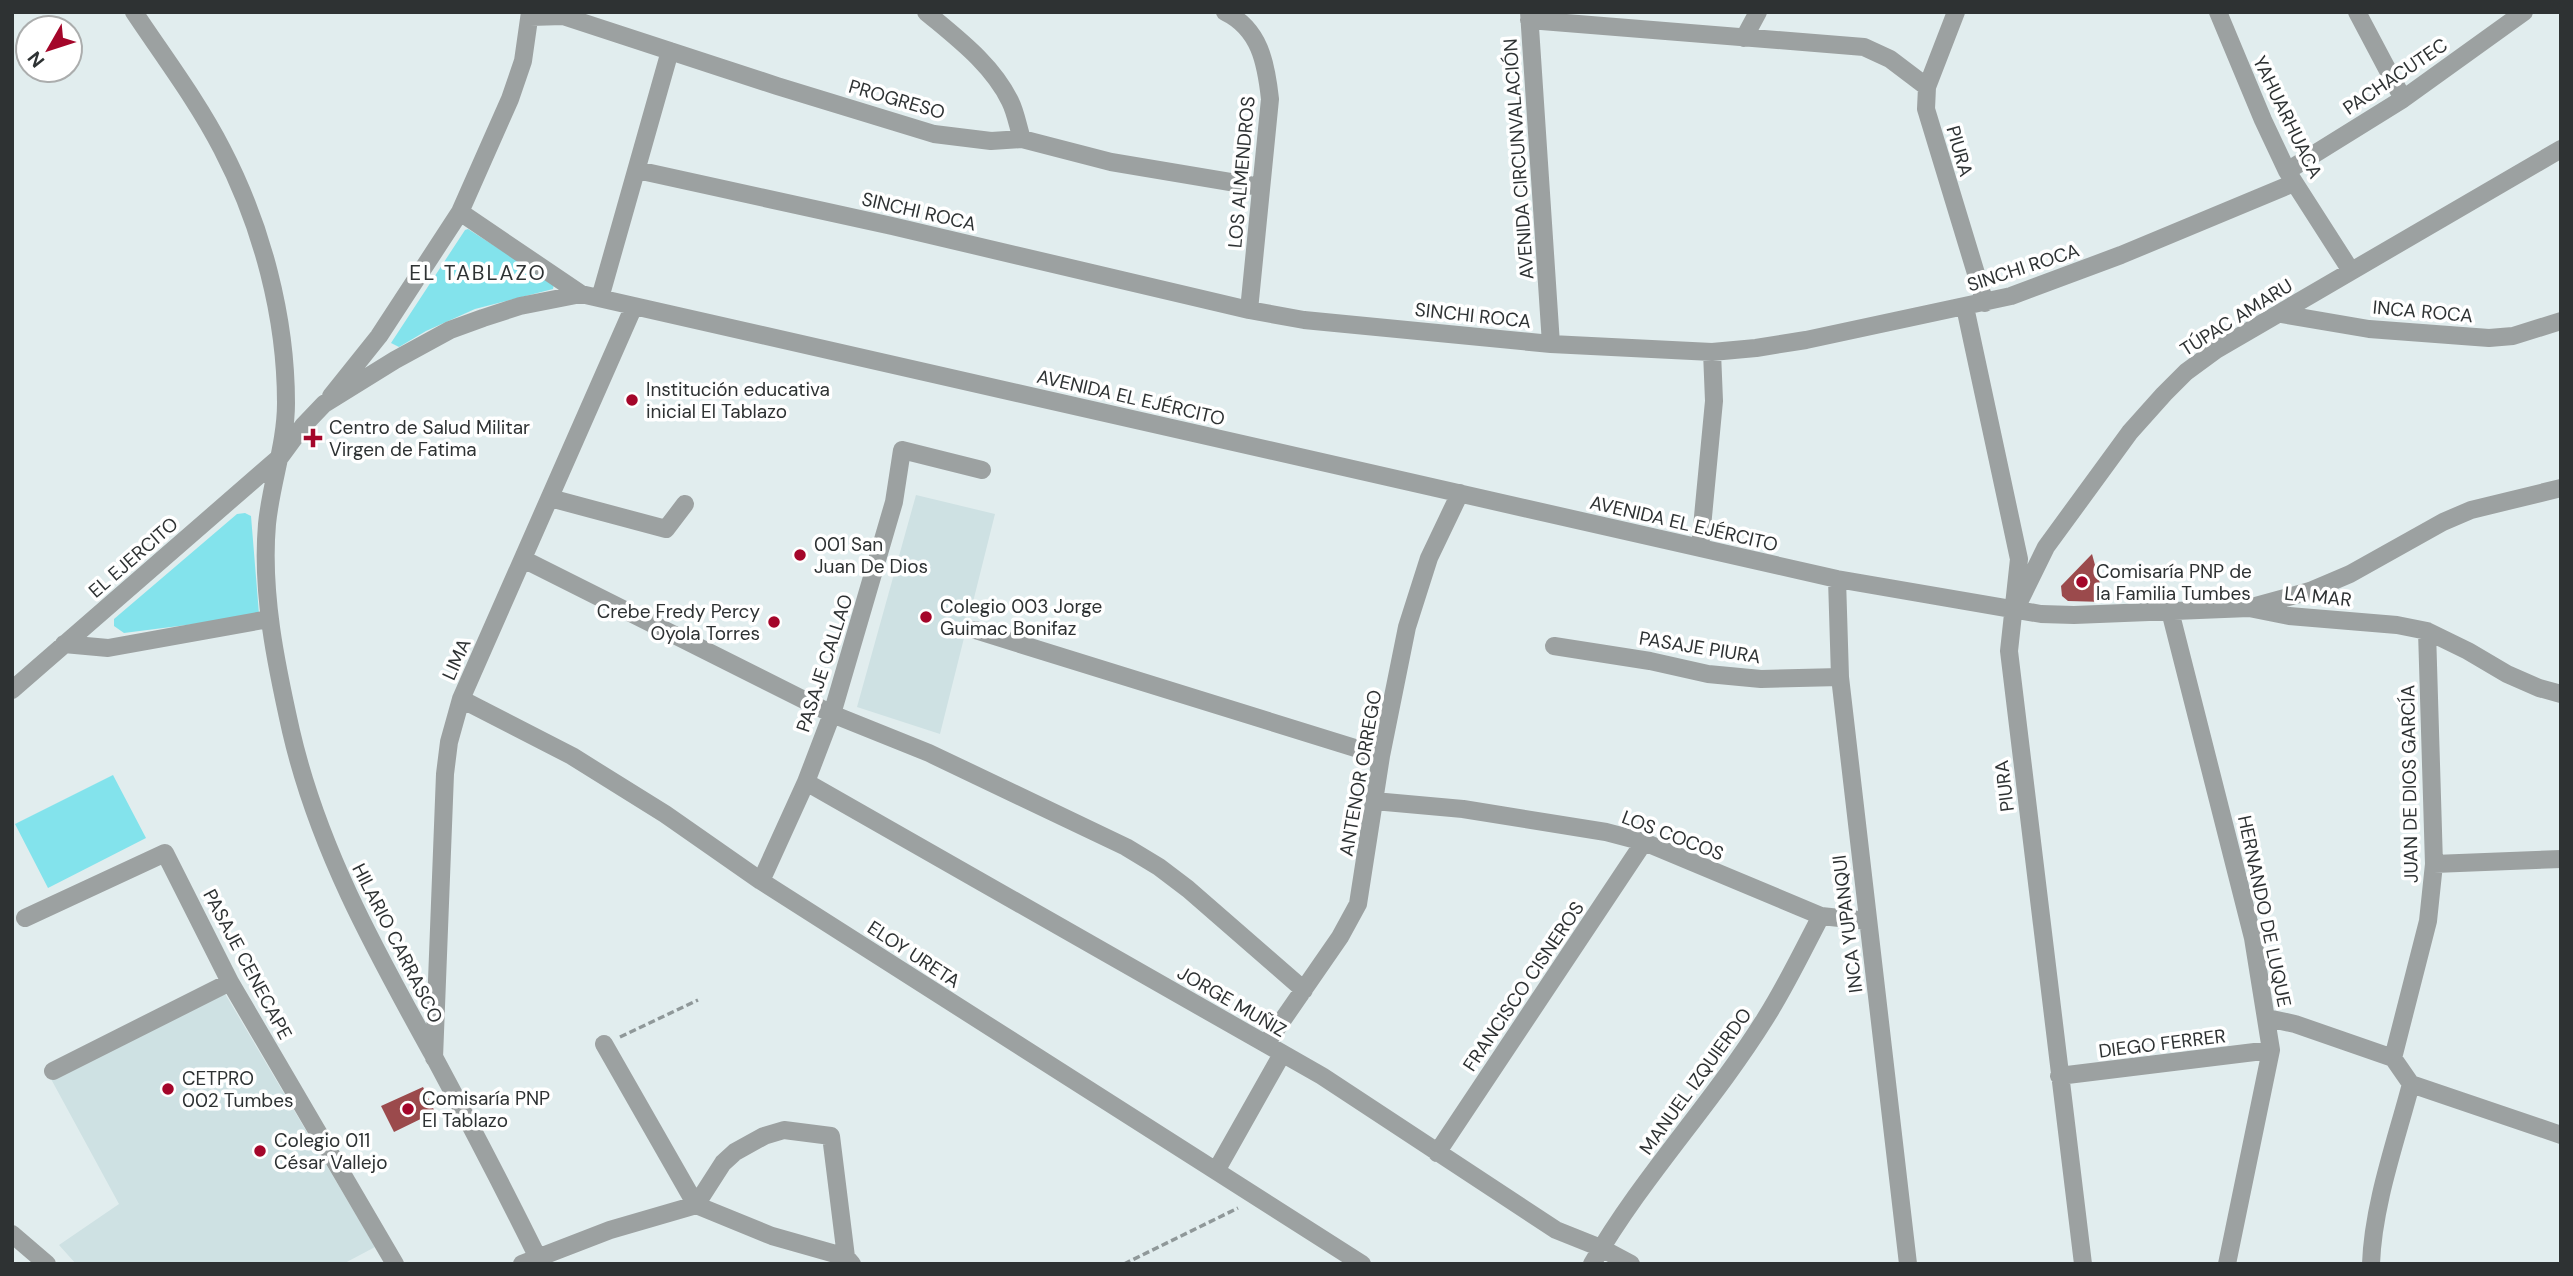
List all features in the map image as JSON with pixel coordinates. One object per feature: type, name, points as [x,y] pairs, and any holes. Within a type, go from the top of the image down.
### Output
[{"type":"street","name":"HILARIO CARRASCO","points":[[134,12],[221,146],[242,191],[260,241],[273,292],[284,360],[286,405],[281,456],[267,523],[266,578],[269,619],[291,733],[316,818],[364,931],[434,1058],[533,1262]]},
{"type":"street","points":[[926,12],[962,42],[992,73],[1011,102],[1022,139]]},
{"type":"street","name":"LOS ALMENDROS","points":[[1225,12],[1251,30],[1267,74],[1270,99],[1249,310]]},
{"type":"street","points":[[1744,38],[1758,12]]},
{"type":"street","name":"PIURA","points":[[1956,12],[1927,87],[1926,109],[1984,303]]},
{"type":"street","name":"YAHUARHUACA","points":[[2218,12],[2263,120],[2291,177],[2351,271]]},
{"type":"street","points":[[2357,12],[2403,99]]},
{"type":"street","name":"PACHACUTEC","points":[[2291,177],[2524,12]]},
{"type":"street","points":[[324,404],[379,336],[460,212],[523,61],[530,14]]},
{"type":"street","name":"PROGRESO","points":[[530,14],[563,16],[934,134],[991,141],[1022,139],[1111,162],[1260,187]]},
{"type":"street","points":[[1529,16],[1864,47],[1890,60],[1927,87]]},
{"type":"street","name":"AVENIDA CIRCUNVALACIÓN","points":[[1529,16],[1551,344]]},
{"type":"street","points":[[600,298],[670,51]]},
{"type":"street","name":"TÚPAC AMARU","points":[[2015,609],[2046,547],[2130,432],[2186,372],[2216,351],[2561,149]]},
{"type":"street","name":"SINCHI ROCA","points":[[636,170],[892,226],[1249,310],[1304,320],[1551,344],[1712,352],[1806,340],[1984,303],[2060,279],[2291,177]]},
{"type":"street","points":[[460,212],[581,294]]},
{"type":"street","name":"AVENIDA EL EJÉRCITO","points":[[281,456],[303,426],[324,404],[450,330],[520,306],[581,294],[1838,579],[2015,609]]},
{"type":"street","name":"LIMA","points":[[434,1058],[445,774],[449,742],[461,699],[634,306]]},
{"type":"street","name":"PIURA","points":[[1965,307],[2019,559],[2009,651],[2083,1264]]},
{"type":"street","name":"INCA ROCA","points":[[2280,314],[2369,329],[2489,338],[2513,336],[2561,321]]},
{"type":"street","points":[[1700,548],[1714,401],[1712,352]]},
{"type":"street","name":"PASAJE CALLAO","points":[[761,881],[806,782],[832,714],[894,502],[902,450],[982,470]]},
{"type":"street","name":"EL EJERCITO","points":[[12,690],[281,456]]},
{"type":"street","points":[[2249,608],[2310,591],[2350,574],[2443,522],[2471,510],[2561,488]]},
{"type":"street","name":"ANTENOR ORREGO","points":[[1266,1044],[1340,937],[1358,904],[1381,756],[1407,627],[1429,558],[1461,494]]},
{"type":"street","points":[[550,498],[666,529],[685,504]]},
{"type":"street","points":[[523,559],[832,714],[929,753],[1126,847],[1188,889],[1304,990]]},
{"type":"street","name":"INCA YUPANQUI","points":[[1838,579],[1840,677],[1908,1264]]},
{"type":"street","name":"LA MAR","points":[[2015,609],[2041,614],[2074,615],[2249,608],[2290,616],[2397,625],[2427,631],[2469,651],[2507,674],[2561,694]]},
{"type":"street","name":"HERNANDO DE LUQUE","points":[[2170,611],[2250,925],[2271,1050],[2227,1264]]},
{"type":"street","points":[[65,645],[108,648],[269,619]]},
{"type":"street","points":[[975,630],[1381,756]]},
{"type":"street","name":"JUAN DE DIOS GARCÍA","points":[[2393,1058],[2428,920],[2434,864],[2427,631]]},
{"type":"street","name":"PASAJE PIURA","points":[[1554,646],[1650,661],[1708,674],[1761,679],[1840,677]]},
{"type":"street","name":"ELOY URETA","points":[[461,699],[572,756],[665,814],[761,881],[1259,1197],[1338,1257],[1362,1264]]},
{"type":"street","name":"JORGE MUÑIZ","points":[[806,782],[1322,1076],[1597,1256],[1631,1264]]},
{"type":"street","name":"LOS COCOS","points":[[1374,801],[1463,809],[1606,832],[1644,842],[1821,916],[1868,921]]},
{"type":"street","name":"FRANCISCO CISNEROS","points":[[1437,1153],[1644,842]]},
{"type":"street","name":"PASAJE CENECAPE","points":[[24,918],[165,853],[230,982],[395,1264]]},
{"type":"street","points":[[2434,864],[2561,859]]},
{"type":"street","name":"MANUEL IZQUIERDO","points":[[1597,1256],[1622,1216],[1766,1019],[1821,916]]},
{"type":"street","points":[[53,1072],[230,982]]},
{"type":"street","points":[[2267,1018],[2295,1024],[2393,1058],[2411,1084],[2561,1135]]},
{"type":"street","points":[[533,1262],[610,1230],[696,1205],[723,1163],[735,1152],[764,1136],[784,1130],[831,1136],[849,1261],[772,1236],[696,1205],[604,1044]]},
{"type":"street","name":"DIEGO FERRER","points":[[2059,1076],[2271,1050]]},
{"type":"street","points":[[1216,1171],[1282,1054]]},
{"type":"street","points":[[2371,1264],[2386,1178],[2411,1084]]},
{"type":"street","points":[[12,1234],[47,1264]]},
{"type":"path","points":[[604,1044],[698,1000]]},
{"type":"path","points":[[1124,1264],[1259,1197]]},
{"type":"shaded area","points":[[468,229],[554,284],[553,289],[475,309],[426,331],[399,347],[391,343],[465,230]]},
{"type":"shaded area","name":"Colegio 003 Jorge Guimac Bonifaz","points":[[916,495],[995,514],[940,734],[857,707]]},
{"type":"shaded area","points":[[245,513],[251,516],[259,614],[124,633],[114,626],[114,619],[237,514]]},
{"type":"shaded area","points":[[113,775],[146,838],[48,888],[15,824]]},
{"type":"shaded area","points":[[224,992],[375,1247],[343,1264],[76,1264],[59,1245],[119,1204],[51,1079]]},
{"type":"building","name":"Comisaría PNP de la Familia Tumbes","points":[[2092,554],[2105,602],[2068,601],[2062,596],[2061,586]]},
{"type":"building","name":"Comisaría PNP El Tablazo","points":[[423,1087],[435,1112],[394,1132],[381,1106]]},
{"type":"place","name":"Institución educativa inicial El Tablazo","points":[[632,400]]},
{"type":"place","name":"Centro de Salud Militar Virgen de Fatima","points":[[313,438]]},
{"type":"place","name":"001 San Juan De Dios","points":[[800,555]]},
{"type":"place","name":"Comisaría PNP de la Familia Tumbes","points":[[2082,582]]},
{"type":"place","name":"Colegio 003 Jorge Guimac Bonifaz","points":[[926,617]]},
{"type":"place","name":"Crebe Fredy Percy Oyola Torres","points":[[774,622]]},
{"type":"place","name":"CETPRO 002 Tumbes","points":[[168,1089]]},
{"type":"place","name":"Comisaría PNP El Tablazo","points":[[408,1109]]},
{"type":"place","name":"Colegio 011 César Vallejo","points":[[260,1151]]},
{"type":"district","name":"EL TABLAZO","points":[[478,273]]}]
